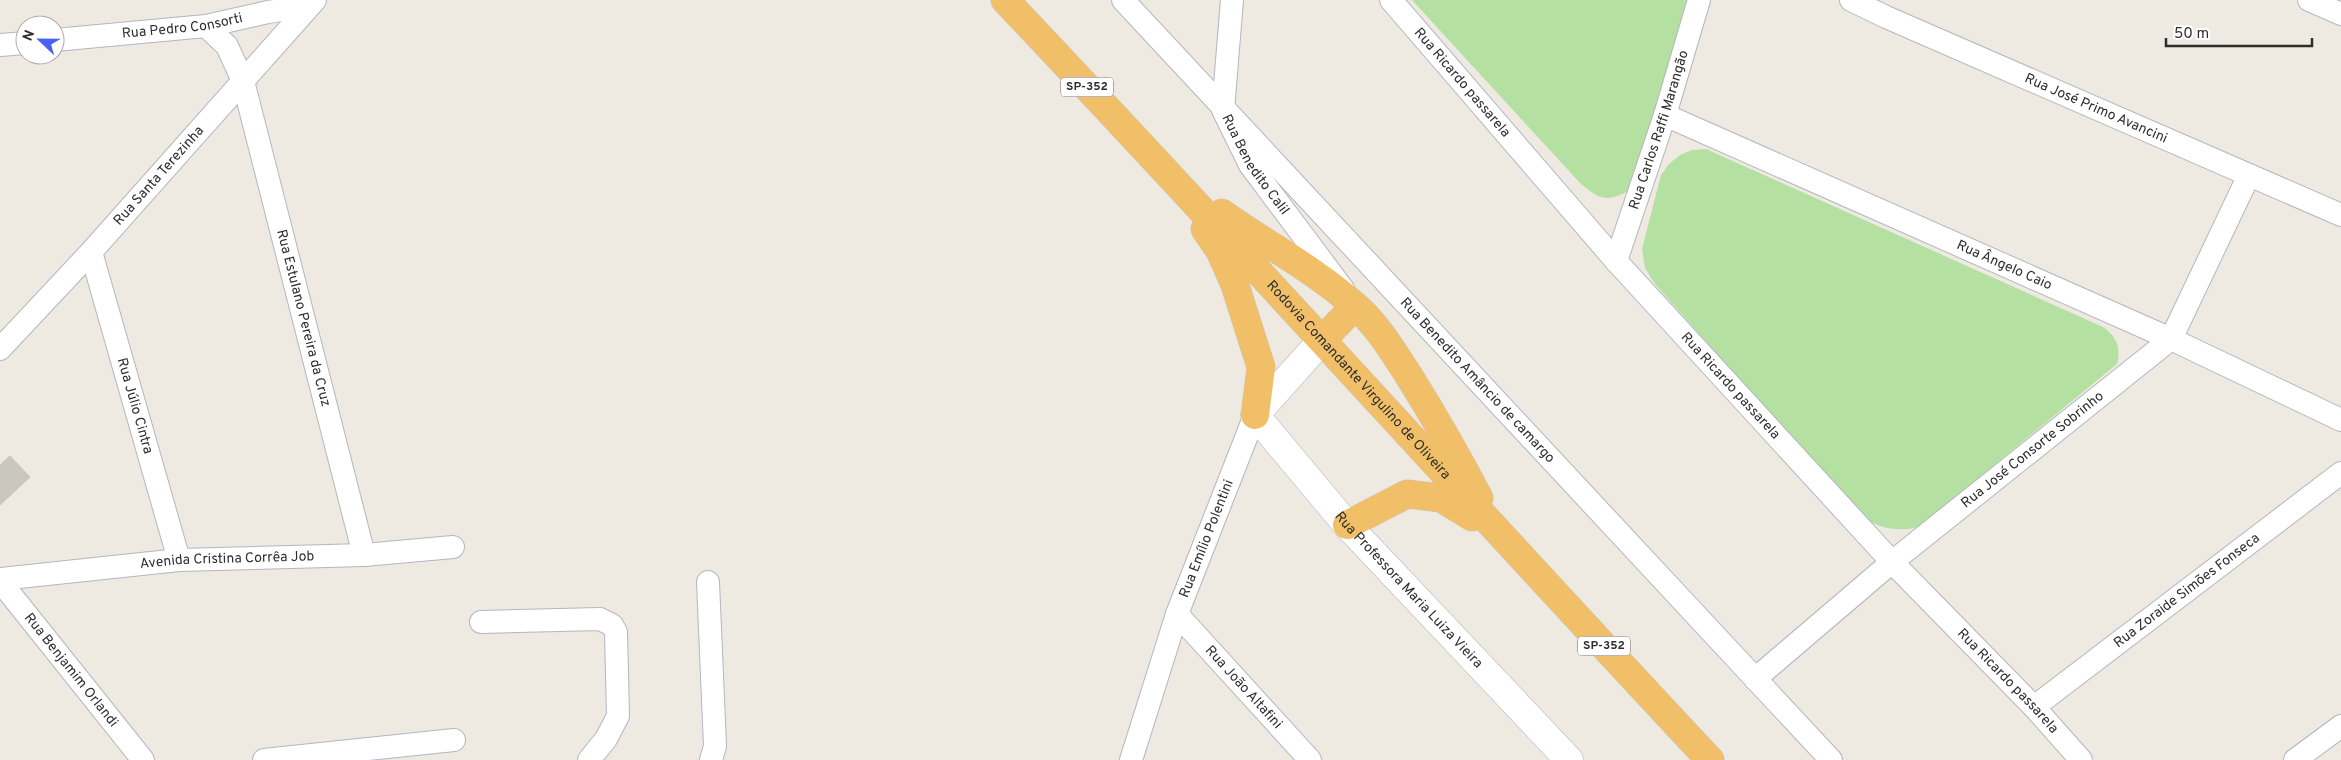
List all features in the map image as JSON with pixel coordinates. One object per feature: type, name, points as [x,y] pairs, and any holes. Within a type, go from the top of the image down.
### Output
[{"type":"highway","name":"Rodovia Comandante Virgulino de Oliveira","points":[[1005,0],[1323,339],[1497,533],[1710,760]]},
{"type":"highway","points":[[1169,173],[1256,238],[1331,285],[1383,335],[1447,436],[1497,533]]},
{"type":"highway","points":[[1169,173],[1220,251],[1235,284],[1261,367],[1255,415]]},
{"type":"highway","points":[[1323,339],[1355,306]]},
{"type":"highway","points":[[1347,525],[1407,494],[1441,498],[1497,533]]},
{"type":"street","name":"Rua Benedito Amâncio de camargo","points":[[1124,0],[1223,110],[1831,760]]},
{"type":"street","name":"Rua Benedito Calil","points":[[1232,0],[1223,110],[1250,165],[1355,306]]},
{"type":"street","name":"Rua Ricardo passarela","points":[[1391,0],[1616,261],[1892,562],[2034,708],[2081,760]]},
{"type":"street","name":"Rua Carlos Raffi Marangão","points":[[1616,261],[1665,115],[1699,0]]},
{"type":"street","name":"Rua José Primo Avancini","points":[[1851,0],[1889,9],[2249,175],[2341,215]]},
{"type":"street","points":[[2309,0],[2341,14]]},
{"type":"street","name":"Rua Pedro Consorti","points":[[65,39],[206,26],[312,3]]},
{"type":"street","name":"Rua Santa Terezinha","points":[[0,349],[91,252],[312,3]]},
{"type":"street","name":"Rua Estulano Pereira da Cruz","points":[[206,26],[226,46],[243,81],[364,555]]},
{"type":"street","points":[[0,45],[15,44]]},
{"type":"street","name":"Rua Ângelo Caio","points":[[1665,115],[2171,339],[2341,420]]},
{"type":"street","name":"Rua José Consorte Sobrinho","points":[[1756,679],[1892,562],[2171,339],[2249,175]]},
{"type":"street","name":"Rua Júlio Cintra","points":[[91,252],[179,560]]},
{"type":"street","name":"Rua Emílio Polentini","points":[[1131,760],[1176,614],[1255,415],[1323,339]]},
{"type":"street","name":"Rua Professora Maria Luiza Vieira","points":[[1255,415],[1347,525],[1568,760]]},
{"type":"street","name":"Rua Zoraide Simões Fonseca","points":[[2034,708],[2341,473]]},
{"type":"street","name":"Avenida Cristina Corrêa Job","points":[[0,580],[179,560],[364,555],[453,547]]},
{"type":"street","name":"Rua Benjamim Orlandi","points":[[0,580],[142,760]]},
{"type":"street","points":[[708,582],[715,746],[711,760]]},
{"type":"street","name":"Rua João Altafini","points":[[1176,614],[1310,760]]},
{"type":"street","points":[[481,622],[600,619],[612,625],[616,632],[618,716],[606,739],[589,760]]},
{"type":"street","points":[[2295,760],[2341,726]]},
{"type":"street","points":[[264,760],[454,740]]},
{"type":"green space","points":[[1412,0],[1688,0],[1631,190],[1615,197],[1604,198],[1593,193],[1580,183]]},
{"type":"green space","points":[[1706,149],[2103,327],[2112,335],[2117,343],[2117,364],[1919,527],[1896,529],[1883,527],[1869,521],[1862,517],[1655,284],[1645,268],[1642,249],[1661,175],[1669,164],[1680,155],[1692,150]]},
{"type":"building","points":[[10,456],[30,477],[0,505],[0,465]]}]
